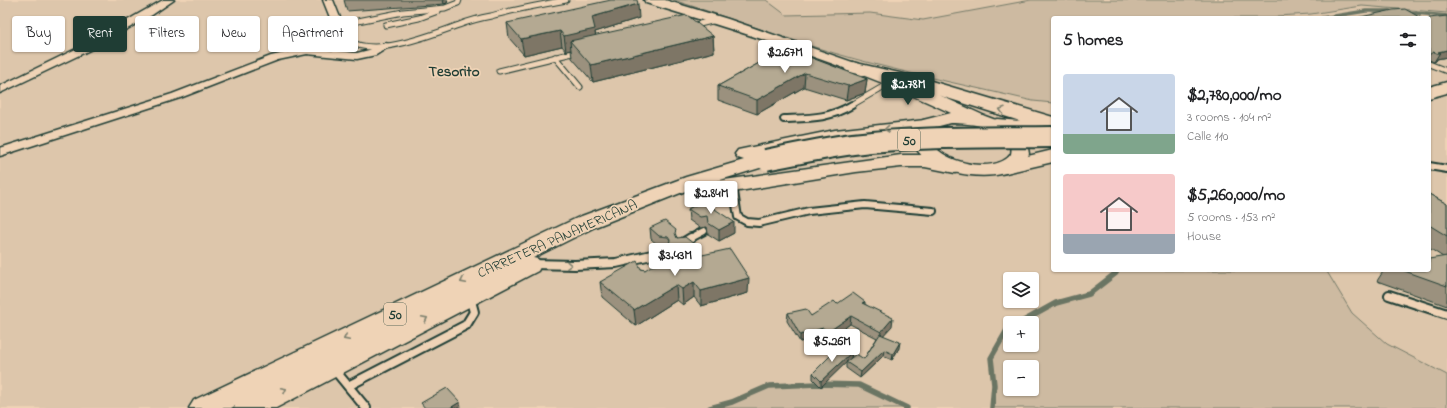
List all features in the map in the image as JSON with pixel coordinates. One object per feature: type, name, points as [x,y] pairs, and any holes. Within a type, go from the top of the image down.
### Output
[{"type":"highway","points":[[852,67],[915,82],[1005,111],[1051,122]]},
{"type":"highway","points":[[1431,77],[1447,72]]},
{"type":"highway","points":[[1431,92],[1447,87]]},
{"type":"highway","points":[[989,123],[1051,128]]},
{"type":"highway","points":[[630,205],[668,180],[726,159],[816,139],[870,130],[926,125]]},
{"type":"highway","name":"CARRETERA PANAMERICANA","points":[[204,408],[515,255],[587,222],[693,181],[767,165],[826,148],[933,138],[1051,137]]},
{"type":"highway","name":"CARRETERA PANAMERICANA","points":[[249,408],[340,377],[470,296],[530,264],[637,215],[767,165],[908,149],[987,146],[1051,146]]},
{"type":"highway","points":[[1006,167],[1051,156]]},
{"type":"highway","points":[[704,188],[733,186],[856,166],[901,161],[925,161],[955,167]]},
{"type":"main road","points":[[651,0],[716,20],[900,83],[989,123],[1016,139],[1020,147],[1020,155],[1006,167],[982,171],[955,167],[943,163],[925,151],[920,144],[919,137],[921,131],[932,119],[934,114],[933,109],[900,83]]},
{"type":"main road","points":[[926,125],[951,118],[989,123]]},
{"type":"street","points":[[0,90],[57,63],[132,23],[168,0]]},
{"type":"street","points":[[328,0],[334,16]]},
{"type":"street","points":[[0,152],[176,96],[275,58],[307,51],[357,56],[372,53],[384,46]]},
{"type":"lane","points":[[386,25],[419,18],[454,6],[459,0]]},
{"type":"lane","points":[[358,44],[368,47],[412,42],[461,24],[493,15],[566,0]]},
{"type":"lane","points":[[358,21],[402,12],[442,9]]},
{"type":"lane","points":[[685,27],[716,20]]},
{"type":"lane","points":[[499,71],[585,50]]},
{"type":"lane","points":[[554,57],[580,87]]},
{"type":"lane","points":[[1431,65],[1447,72]]},
{"type":"lane","points":[[784,119],[820,117],[838,113],[900,83]]},
{"type":"lane","points":[[1431,166],[1447,169]]},
{"type":"lane","points":[[733,186],[738,217],[747,222],[759,223],[809,211],[865,205],[933,211]]},
{"type":"lane","points":[[681,244],[704,231]]},
{"type":"lane","points":[[530,264],[575,265],[616,263],[665,252]]},
{"type":"lane","points":[[1389,295],[1447,314]]},
{"type":"lane","points":[[340,377],[366,408]]},
{"type":"shaded area","points":[[0,0],[1447,0],[1447,408],[1400,408],[1317,272],[1431,272],[1431,16],[1051,16],[1051,272],[1116,273],[1089,294],[1056,303],[1033,316],[1003,316],[1003,338],[991,358],[994,385],[992,408],[907,408],[859,385],[732,402],[710,408],[0,408]]},
{"type":"shaded area","points":[[673,0],[766,0],[786,15],[870,13],[923,20],[1031,0],[1447,0],[1447,13],[1362,6],[1311,14],[1277,16],[1051,16],[1051,103],[1033,101],[922,76],[855,59]]},
{"type":"shaded area","points":[[1116,272],[1327,272],[1352,313],[1387,344],[1447,375],[1447,408],[992,408],[994,385],[991,358],[1003,337],[1003,352],[1039,352],[1039,316],[1033,316],[1056,303],[1089,294]]},
{"type":"shaded area","points":[[818,384],[859,385],[907,408],[710,408],[732,402],[769,386]]},
{"type":"building","points":[[611,0],[637,0],[638,4],[592,17],[595,29],[564,36],[560,31],[521,39],[507,23]]},
{"type":"building","points":[[1405,9],[1417,16],[1365,16]]},
{"type":"building","points":[[687,15],[713,36],[591,65],[570,41]]},
{"type":"building","points":[[1447,16],[1447,50],[1438,52],[1440,53],[1439,54],[1433,52],[1431,54],[1431,18]]},
{"type":"building","points":[[786,48],[867,79],[848,86],[805,73],[757,100],[718,86]]},
{"type":"building","points":[[1431,195],[1447,204],[1447,236],[1431,226]]},
{"type":"building","points":[[703,201],[734,222],[719,230],[708,223],[707,216],[700,217],[688,209]]},
{"type":"building","points":[[665,221],[676,230],[675,233],[677,238],[685,237],[694,244],[679,253],[669,244],[670,240],[668,237],[659,236],[650,228]]},
{"type":"building","points":[[730,249],[749,278],[701,291],[694,282],[682,289],[676,285],[634,310],[600,282],[637,261],[641,269],[645,270],[651,266]]},
{"type":"building","points":[[1447,256],[1447,286],[1408,272],[1431,272],[1431,259]]},
{"type":"building","points":[[853,293],[865,302],[862,303],[893,318],[881,332],[851,316],[828,332],[823,328],[800,335],[788,313],[806,309],[811,316],[834,301],[837,304]]},
{"type":"building","points":[[880,334],[900,342],[893,354],[884,350],[861,372],[846,362],[856,354],[864,359]]},
{"type":"building","points":[[841,345],[852,352],[821,381],[813,373]]},
{"type":"building","points":[[447,388],[460,402],[450,408],[425,408],[421,403]]},
{"type":"waterway","points":[[1335,16],[1366,11],[1390,11]]},
{"type":"waterway","points":[[1405,12],[1447,16]]},
{"type":"waterway","points":[[1033,316],[1056,303],[1089,294],[1116,272]]},
{"type":"waterway","points":[[992,408],[994,385],[991,358],[1003,337]]},
{"type":"waterway","points":[[710,408],[732,402],[769,386],[818,384],[859,385],[907,408]]},
{"type":"district","name":"Tesorito","points":[[454,71]]}]
